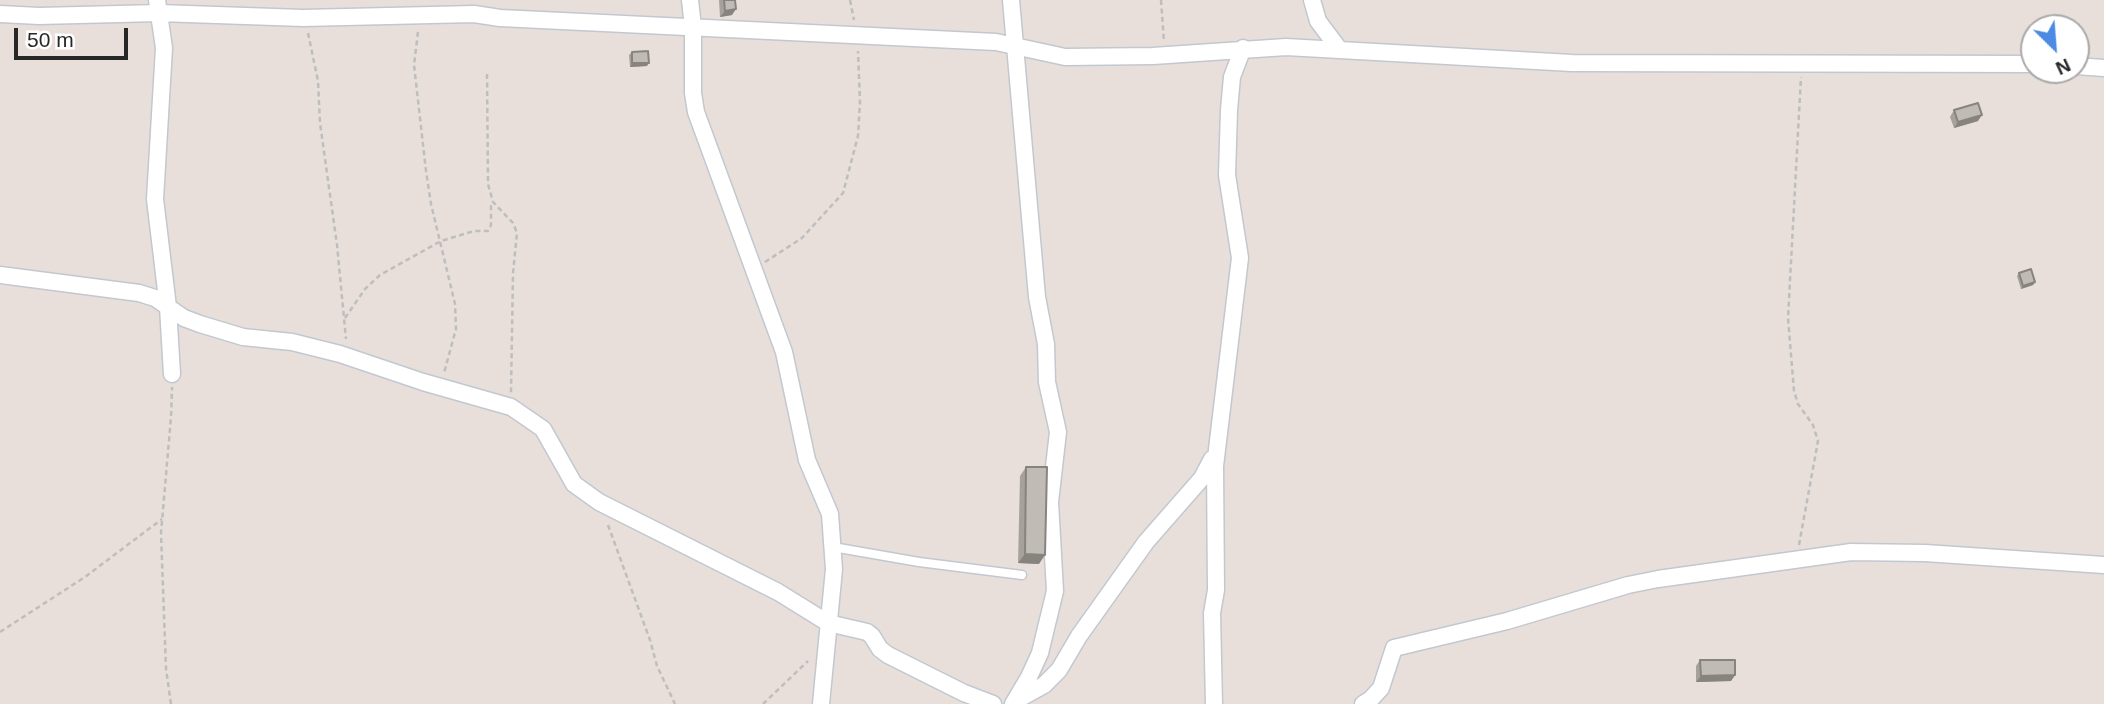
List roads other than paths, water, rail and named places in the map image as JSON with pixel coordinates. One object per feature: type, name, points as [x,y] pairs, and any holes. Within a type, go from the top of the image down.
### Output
[{"type":"street","points":[[690,0],[695,112],[784,352],[807,460],[830,514],[834,569],[821,704]]},
{"type":"street","points":[[1011,0],[1037,297],[1046,344],[1047,382],[1058,432],[1050,502],[1055,591],[1040,653],[1013,702]]},
{"type":"street","points":[[1312,0],[1318,22],[1339,49]]},
{"type":"street","points":[[0,14],[39,16],[158,7],[303,18],[419,17],[472,7],[500,18],[1015,44],[1065,57],[1165,55],[1286,47],[1572,63],[2020,64]]},
{"type":"street","points":[[158,7],[164,48],[155,200],[168,307],[172,373]]},
{"type":"street","points":[[1214,704],[1212,613],[1216,590],[1215,466],[1240,257],[1227,175],[1229,110],[1232,77],[1243,48]]},
{"type":"street","points":[[0,275],[139,293],[155,298],[200,324],[243,337],[292,342],[346,356],[511,407],[543,429],[574,484],[599,502],[778,592],[828,623],[867,632],[888,655],[964,693],[993,704]]},
{"type":"street","points":[[1013,702],[1044,685],[1059,670],[1079,636],[1146,542],[1202,478],[1217,447]]},
{"type":"street","points":[[1363,704],[1381,688],[1392,652],[1398,647],[1507,621],[1628,585],[1851,552],[1925,552],[2104,565]]},
{"type":"lane","points":[[833,547],[919,562],[1022,575]]}]
